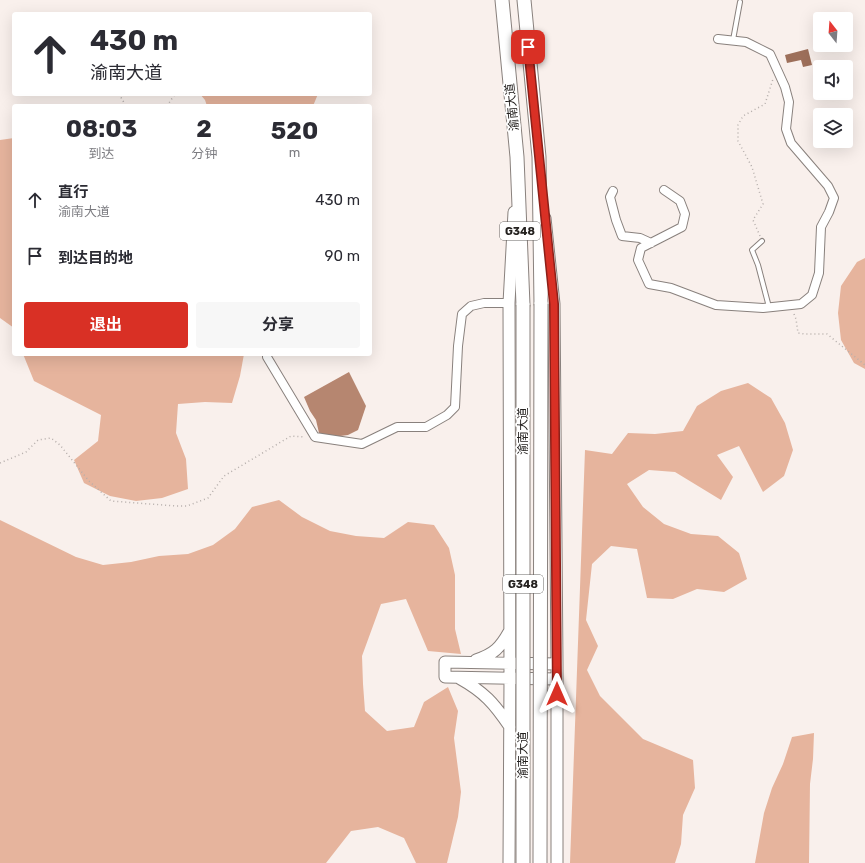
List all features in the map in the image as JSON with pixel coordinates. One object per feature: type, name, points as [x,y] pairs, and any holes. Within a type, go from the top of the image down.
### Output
[{"type":"highway","name":"渝南大道","points":[[502,0],[517,157],[523,305],[523,863]]},
{"type":"highway","name":"渝南大道","points":[[524,0],[539,157],[540,863]]},
{"type":"main road","points":[[509,863],[509,303],[517,157]]},
{"type":"main road","points":[[539,157],[554,304],[557,863]]},
{"type":"main road","points":[[470,662],[490,655],[501,646],[510,632]]},
{"type":"main road","points":[[557,664],[445,662],[445,676],[557,678]]},
{"type":"main road","points":[[456,677],[475,687],[497,707],[510,727]]},
{"type":"street","points":[[664,190],[680,201],[685,214],[682,227],[641,248],[638,260],[648,284],[671,288],[716,305],[769,308],[801,304],[812,295],[819,273],[822,227],[834,198],[828,186],[791,143],[786,129],[789,102],[786,87],[770,54],[746,42],[718,38]]},
{"type":"street","points":[[613,191],[610,197],[622,236],[640,238],[651,243]]},
{"type":"street","points":[[267,356],[315,437],[362,444],[397,427],[426,427],[447,415],[455,407],[458,346],[462,314],[471,306],[484,303],[509,303]]},
{"type":"lane","points":[[733,40],[740,2]]},
{"type":"lane","points":[[762,241],[752,250],[758,265],[769,308]]},
{"type":"path","points":[[762,241],[753,220],[763,204],[752,167],[738,141],[738,125],[743,116],[765,104],[777,67]]},
{"type":"path","points":[[791,305],[796,319],[798,333],[827,334],[865,365]]},
{"type":"path","points":[[0,463],[26,452],[38,440],[51,438],[60,445],[89,481],[111,501],[187,506],[208,498],[224,476],[290,436],[315,437]]},
{"type":"shaded area","points":[[202,96],[317,96],[314,104],[206,104]]},
{"type":"shaded area","points":[[12,138],[12,327],[0,318],[0,140]]},
{"type":"shaded area","points":[[865,258],[865,369],[854,363],[841,340],[838,313],[841,286],[857,262]]},
{"type":"shaded area","points":[[24,356],[244,356],[240,376],[232,403],[205,402],[178,404],[176,433],[186,459],[188,489],[162,498],[136,501],[110,496],[84,483],[74,460],[98,441],[101,415],[34,381]]},
{"type":"shaded area","points":[[349,372],[366,406],[358,430],[348,435],[325,438],[319,433],[316,420],[304,397]]},
{"type":"shaded area","points":[[748,383],[771,398],[785,423],[793,450],[784,476],[763,492],[739,446],[717,455],[733,477],[721,500],[675,472],[649,470],[627,484],[643,507],[664,524],[691,534],[718,536],[739,553],[747,579],[724,592],[697,589],[673,599],[647,598],[637,549],[611,546],[592,564],[586,620],[598,646],[587,670],[600,696],[643,739],[693,760],[695,788],[683,815],[681,844],[675,863],[570,863],[585,450],[612,454],[628,433],[655,434],[683,431],[697,406],[721,391]]},
{"type":"shaded area","points":[[279,500],[302,517],[330,531],[356,536],[384,538],[408,522],[434,525],[449,548],[455,575],[455,629],[461,654],[428,651],[406,599],[381,604],[362,656],[365,711],[387,731],[414,727],[424,702],[448,687],[458,711],[454,738],[461,792],[458,817],[447,863],[416,863],[404,838],[378,827],[351,831],[326,863],[0,863],[0,520],[76,557],[103,565],[131,562],[159,556],[188,554],[213,545],[235,529],[252,507]]},
{"type":"shaded area","points":[[814,733],[810,784],[809,863],[755,863],[764,813],[792,737]]},
{"type":"building","points":[[808,49],[812,65],[803,67],[801,60],[787,63],[785,55]]},
{"type":"route","points":[[528,47],[554,304],[557,694]]}]
